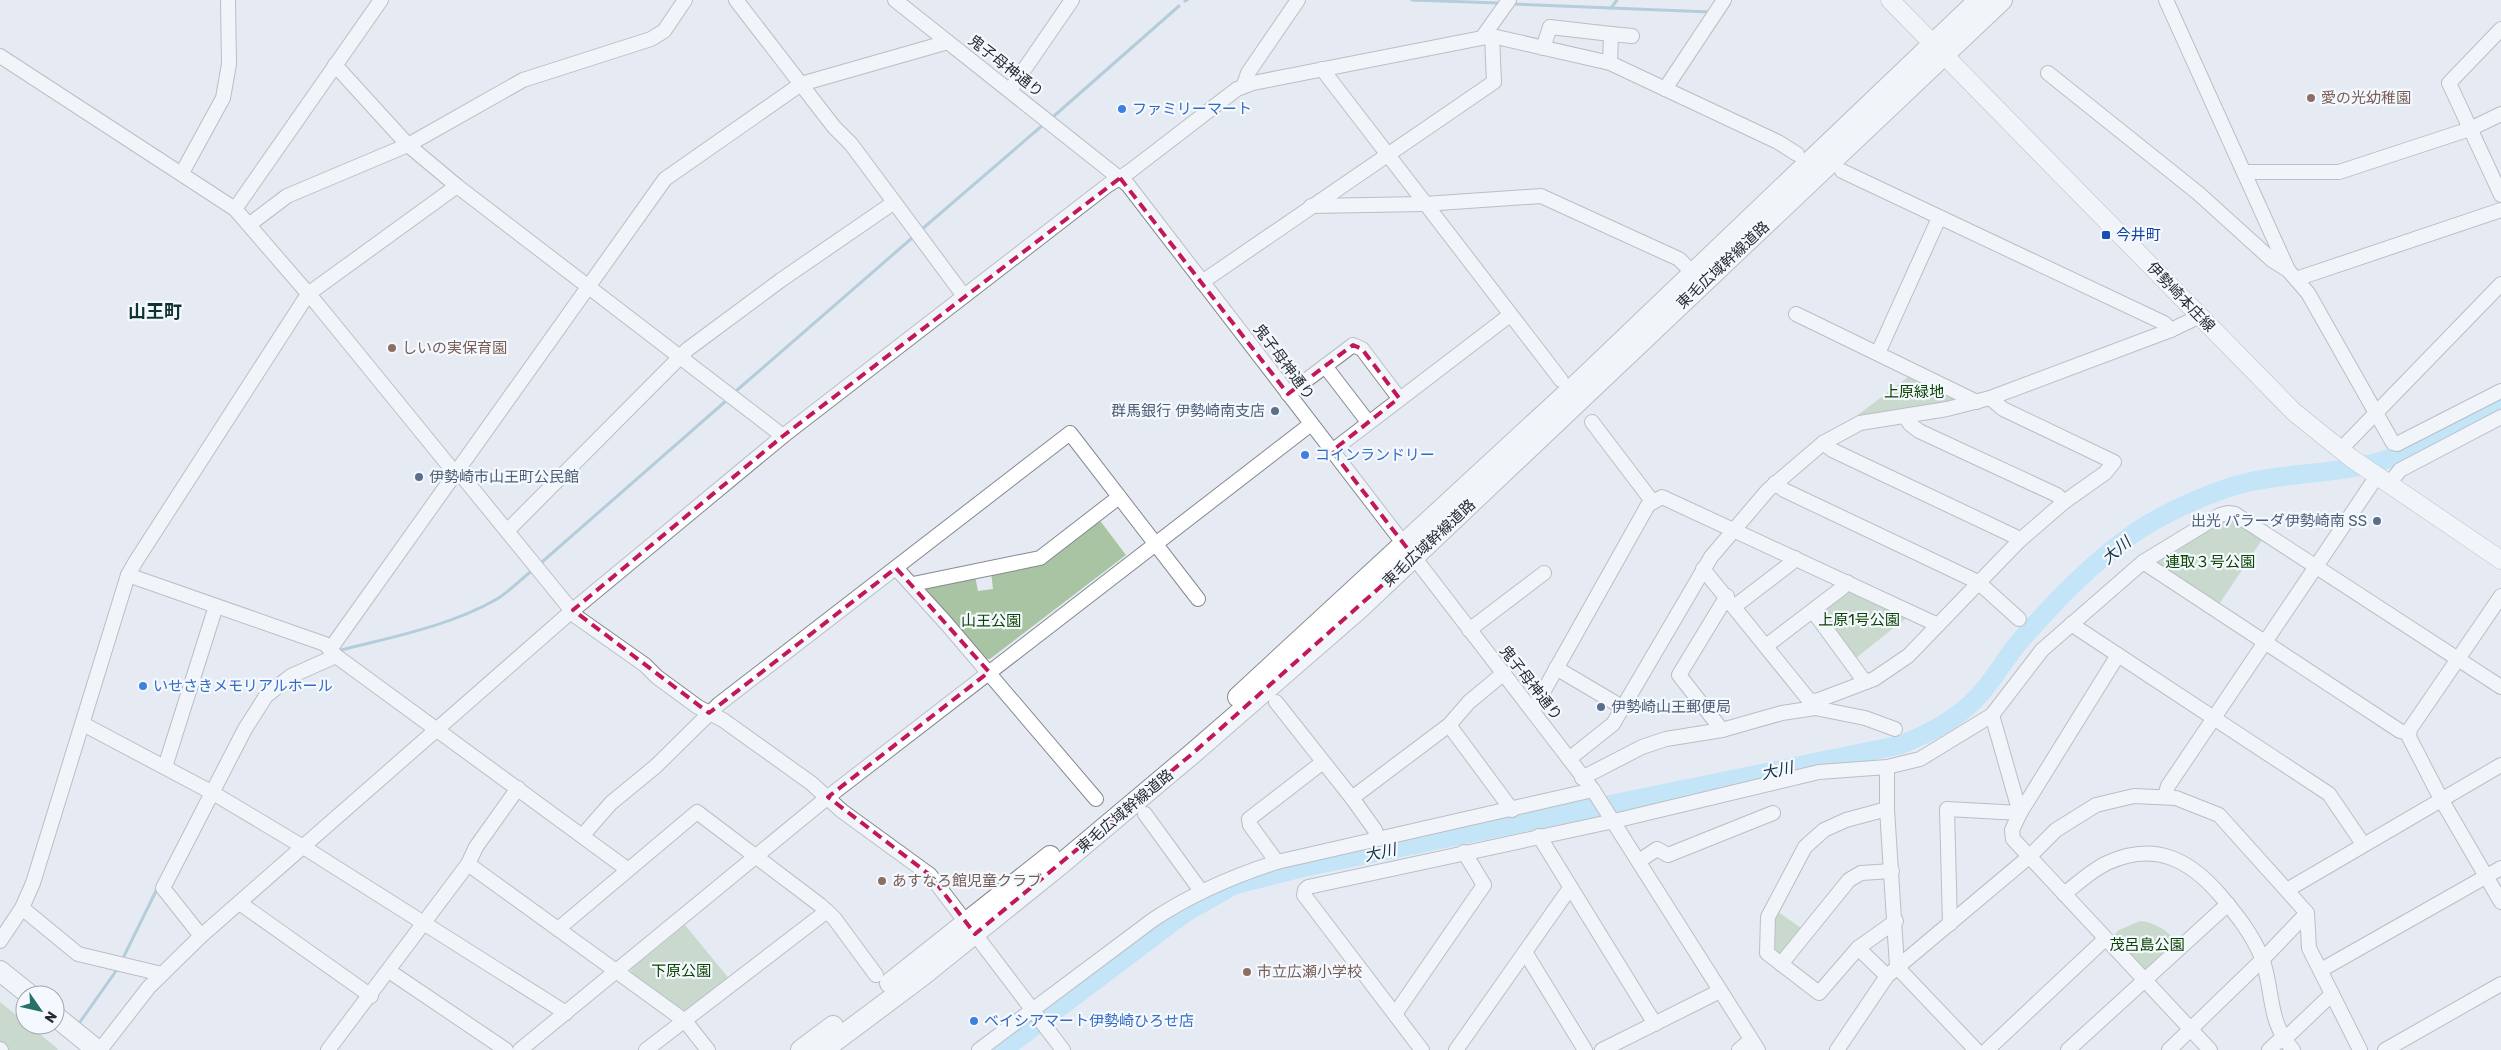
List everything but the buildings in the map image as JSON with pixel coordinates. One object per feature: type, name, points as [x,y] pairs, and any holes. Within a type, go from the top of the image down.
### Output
[{"type":"highway","name":"東毛広域幹線道路","points":[[1409,551],[1938,49],[1978,0]]},
{"type":"highway","name":"東毛広域幹線道路","points":[[824,1050],[971,928],[1192,754],[1351,616],[1409,551],[1692,272],[1938,49],[2002,0]]},
{"type":"highway","name":"東毛広域幹線道路","points":[[801,1050],[971,928]]},
{"type":"highway","points":[[0,971],[18,985]]},
{"type":"highway","points":[[0,988],[15,1001]]},
{"type":"highway","points":[[65,1024],[99,1050]]},
{"type":"highway","points":[[59,1035],[78,1050]]},
{"type":"main road","name":"伊勢崎本庄線","points":[[1890,0],[2294,412],[2345,454],[2501,560]]},
{"type":"street","points":[[182,173],[223,98],[229,64],[228,0]]},
{"type":"street","points":[[235,209],[381,0]]},
{"type":"street","points":[[250,224],[286,196],[408,145],[523,80],[651,39],[664,31],[685,0]]},
{"type":"street","points":[[736,0],[834,127],[851,144],[964,296]]},
{"type":"street","name":"鬼子母神通り","points":[[895,0],[1120,178],[1504,673],[1594,792],[1612,819]]},
{"type":"street","points":[[1010,90],[1072,0]]},
{"type":"street","points":[[1244,85],[1248,73],[1298,0]]},
{"type":"street","points":[[1202,282],[1494,82],[1488,36],[1509,0]]},
{"type":"street","points":[[1665,89],[1724,0]]},
{"type":"street","points":[[2166,0],[2292,275]]},
{"type":"street","points":[[1543,48],[1550,27],[1632,36]]},
{"type":"street","points":[[2501,28],[2449,83],[2470,128],[2498,178],[2501,195]]},
{"type":"street","points":[[1610,64],[1611,34]]},
{"type":"street","points":[[99,1050],[162,974],[201,936],[241,904],[574,610],[783,436],[964,296],[1232,92],[1244,85],[1488,36],[1610,64],[1778,142],[1797,154]]},
{"type":"street","points":[[201,936],[163,888],[245,729],[266,696],[291,676],[334,652],[456,471],[665,179],[801,84],[948,42]]},
{"type":"street","points":[[0,56],[235,209],[250,224],[578,617],[610,642],[645,665],[657,677],[709,713],[730,725],[828,798],[842,811],[930,875],[1063,1050]]},
{"type":"street","points":[[335,65],[408,145],[457,186],[783,436]]},
{"type":"street","points":[[1322,69],[1561,380]]},
{"type":"street","points":[[2048,73],[2198,193],[2272,260],[2292,275],[2308,293],[2378,413],[2393,443],[2397,444],[2501,390]]},
{"type":"street","points":[[2246,172],[2339,172],[2470,128],[2501,114]]},
{"type":"street","points":[[1842,171],[2164,323],[2171,330]]},
{"type":"street","points":[[0,941],[22,908],[42,860],[128,575],[308,294],[457,186]]},
{"type":"street","points":[[1311,206],[1424,204],[1541,196],[1679,259],[1692,272]]},
{"type":"street","points":[[507,531],[680,356],[781,280],[893,203]]},
{"type":"street","points":[[2292,275],[2501,210]]},
{"type":"street","points":[[1878,352],[1940,218]]},
{"type":"street","points":[[2345,454],[2378,413],[2501,284]]},
{"type":"street","points":[[1582,778],[1642,747],[1666,739],[1722,730],[1816,704],[1865,682],[1908,656],[2018,541],[2064,502],[2105,473],[2114,462],[2004,409],[1796,314]]},
{"type":"street","points":[[1332,451],[1510,315]]},
{"type":"street","points":[[1569,759],[1606,730],[1622,707],[1704,569],[1734,530],[1775,483],[1823,442],[1860,423],[1983,400],[2171,330],[2200,316]]},
{"type":"street","points":[[1288,394],[1352,345],[1358,345],[1400,398]]},
{"type":"street","points":[[1325,366],[1368,422]]},
{"type":"street","points":[[1905,416],[1910,424],[1919,431],[2057,496],[2064,502]]},
{"type":"street","points":[[2165,796],[2168,786],[2316,567],[2380,478],[2400,470],[2501,417]]},
{"type":"street","points":[[1592,422],[1652,501]]},
{"type":"street","points":[[520,1050],[828,798],[988,672],[1311,424]]},
{"type":"street","points":[[583,835],[611,803],[656,766],[709,713],[1070,433],[1198,600]]},
{"type":"street","points":[[1823,442],[1832,450],[2014,536],[2018,541]]},
{"type":"street","points":[[1775,483],[1784,490],[1978,582],[2019,619]]},
{"type":"street","points":[[913,584],[1040,558],[1119,497]]},
{"type":"street","points":[[1532,710],[1652,501],[1662,498],[1668,499],[1938,625]]},
{"type":"street","points":[[1422,1050],[1304,895],[1304,890],[1308,886],[1819,772],[1887,766],[1920,759],[1992,715],[2042,650],[2143,562],[2175,540],[2228,513],[2235,514],[2501,687]]},
{"type":"street","points":[[1722,730],[1679,675],[1731,601],[1790,564],[1795,558]]},
{"type":"street","points":[[2143,562],[2400,731],[2409,733]]},
{"type":"street","points":[[896,568],[913,584],[1096,799]]},
{"type":"street","points":[[1704,569],[1809,700],[1816,704],[1895,729]]},
{"type":"street","points":[[1469,630],[1544,573]]},
{"type":"street","points":[[128,575],[325,644],[438,731],[583,835],[627,869]]},
{"type":"street","points":[[1766,646],[1813,611],[1847,582]]},
{"type":"street","points":[[2501,596],[2409,733],[2410,743],[2501,902]]},
{"type":"street","points":[[165,767],[216,606]]},
{"type":"street","points":[[1813,611],[1865,682]]},
{"type":"street","points":[[2071,624],[2329,794],[2363,844]]},
{"type":"street","points":[[2118,655],[2020,813],[2012,830],[2013,840],[2030,856],[2104,940],[2146,980],[2210,1050]]},
{"type":"street","points":[[1556,668],[1622,707]]},
{"type":"street","points":[[1352,798],[1449,725],[1469,702],[1504,673]]},
{"type":"street","points":[[1276,702],[1352,798],[1375,830],[1377,839]]},
{"type":"street","points":[[1992,715],[2020,813]]},
{"type":"street","points":[[83,724],[213,793],[426,922],[566,1012]]},
{"type":"street","points":[[1449,725],[1512,810]]},
{"type":"street","points":[[1277,862],[1250,825],[1249,819],[1323,762]]},
{"type":"street","points":[[2287,890],[2501,765]]},
{"type":"street","points":[[1887,766],[1887,809],[1896,922],[1892,971]]},
{"type":"street","points":[[328,1050],[426,922],[468,864],[476,847],[518,788]]},
{"type":"street","points":[[979,1050],[1034,1011],[1154,919],[1201,891],[1226,880],[1277,862],[1594,792]]},
{"type":"street","points":[[1838,1050],[1892,971],[2030,856],[2056,830],[2096,805],[2123,797],[2165,796],[2187,801],[2219,815],[2307,913],[2309,948],[2360,1050]]},
{"type":"street","points":[[1887,809],[1846,820],[1824,830],[1806,847],[1768,917],[1767,953],[1819,993],[1858,948],[1896,922]]},
{"type":"street","points":[[1950,924],[1947,809],[2020,813]]},
{"type":"street","points":[[558,929],[697,812],[827,912],[876,975]]},
{"type":"street","points":[[1145,814],[1201,891]]},
{"type":"street","points":[[1640,861],[1657,849],[1668,855],[1773,814]]},
{"type":"street","points":[[1612,819],[1754,1045],[1739,1050]]},
{"type":"street","points":[[1539,836],[1655,1024]]},
{"type":"street","points":[[1395,1014],[1484,885],[1464,852]]},
{"type":"street","points":[[2064,894],[2106,863],[2134,854],[2155,853],[2181,860],[2209,882],[2247,928],[2262,960],[2278,1030],[2282,1038],[2293,1050]]},
{"type":"street","points":[[468,864],[685,1021],[708,1050]]},
{"type":"street","points":[[2321,970],[2501,868]]},
{"type":"street","points":[[1781,964],[1849,880],[1860,873],[1892,871]]},
{"type":"street","points":[[1456,1050],[1570,888]]},
{"type":"street","points":[[241,904],[371,996]]},
{"type":"street","points":[[2068,1050],[2228,904]]},
{"type":"street","points":[[22,908],[78,954],[162,974]]},
{"type":"street","points":[[646,1050],[827,912]]},
{"type":"street","points":[[2169,1050],[2262,960],[2307,913]]},
{"type":"street","points":[[1987,1050],[2104,940]]},
{"type":"street","points":[[1858,948],[1892,971],[1976,1050]]},
{"type":"street","points":[[1525,952],[1586,1050]]},
{"type":"street","points":[[389,971],[506,1050]]},
{"type":"street","points":[[2385,1050],[2501,984]]},
{"type":"street","points":[[1602,1050],[1720,991]]},
{"type":"street","points":[[2268,1050],[2282,1038],[2290,1035],[2332,994]]},
{"type":"highlighted area","points":[[1120,178],[1288,394],[1353,345],[1362,349],[1399,398],[1332,451],[1414,557],[1192,754],[975,934],[930,875],[828,797],[989,672],[896,568],[709,713],[573,610],[783,436]]},
{"type":"green space","name":"上原緑地","points":[[1912,374],[1963,399],[1857,417],[1859,414]]},
{"type":"green space","name":"山王公園","points":[[1098,518],[1126,555],[990,659],[983,659],[924,591],[926,585],[975,576],[978,591],[993,589],[991,572],[1040,562]]},
{"type":"green space","name":"連取３号公園","points":[[2227,518],[2264,537],[2218,606],[2154,563]]},
{"type":"green space","name":"上原1号公園","points":[[1848,589],[1910,615],[1856,658],[1821,614],[1823,608]]},
{"type":"green space","points":[[1777,911],[1804,930],[1779,956],[1770,950]]},
{"type":"green space","name":"茂呂島公園","points":[[2140,921],[2151,923],[2167,932],[2172,937],[2176,947],[2144,973],[2114,942],[2113,936],[2119,930]]},
{"type":"green space","name":"下原公園","points":[[685,925],[731,981],[687,1013],[683,1013],[631,976],[631,969]]},
{"type":"green space","points":[[0,1002],[15,1014],[15,1035],[41,1035],[58,1049],[9,1050],[0,1041]]},
{"type":"waterway","points":[[1412,0],[1498,3]]},
{"type":"waterway","points":[[1611,8],[1617,0]]},
{"type":"waterway","points":[[1514,4],[1710,12]]},
{"type":"waterway","points":[[1054,116],[1179,6]]},
{"type":"waterway","points":[[921,230],[1044,124]]},
{"type":"waterway","points":[[736,391],[912,238]]},
{"type":"waterway","points":[[542,562],[727,400]]},
{"type":"waterway","name":"大川","points":[[1003,1050],[1185,913],[1234,885],[1301,868],[1900,745],[1944,724],[1964,710],[1987,686],[2020,641],[2063,594],[2111,550],[2145,526],[2182,506],[2236,485],[2356,467],[2391,458],[2433,439],[2501,400]]},
{"type":"waterway","points":[[341,650],[421,630],[460,617],[497,599],[533,570]]},
{"type":"waterway","points":[[268,686],[280,676]]},
{"type":"waterway","points":[[123,958],[158,887]]},
{"type":"waterway","points":[[80,1022],[116,971]]},
{"type":"place","name":"愛の光幼稚園","points":[[2311,98]]},
{"type":"place","name":"ファミリーマート","points":[[1122,109]]},
{"type":"place","name":"今井町","points":[[2106,235]]},
{"type":"place","name":"しいの実保育園","points":[[392,348]]},
{"type":"place","name":"群馬銀行 伊勢崎南支店","points":[[1275,411]]},
{"type":"place","name":"コインランドリー","points":[[1305,455]]},
{"type":"place","name":"伊勢崎市山王町公民館","points":[[419,477]]},
{"type":"place","name":"出光 パラーダ伊勢崎南 SS","points":[[2377,521]]},
{"type":"place","name":"いせさきメモリアルホール","points":[[143,686]]},
{"type":"place","name":"伊勢崎山王郵便局","points":[[1601,707]]},
{"type":"place","name":"あすなろ館児童クラブ","points":[[882,881]]},
{"type":"place","name":"市立広瀬小学校","points":[[1247,972]]},
{"type":"place","name":"ベイシアマート伊勢崎ひろせ店","points":[[974,1021]]},
{"type":"district","name":"山王町","points":[[155,312]]}]
